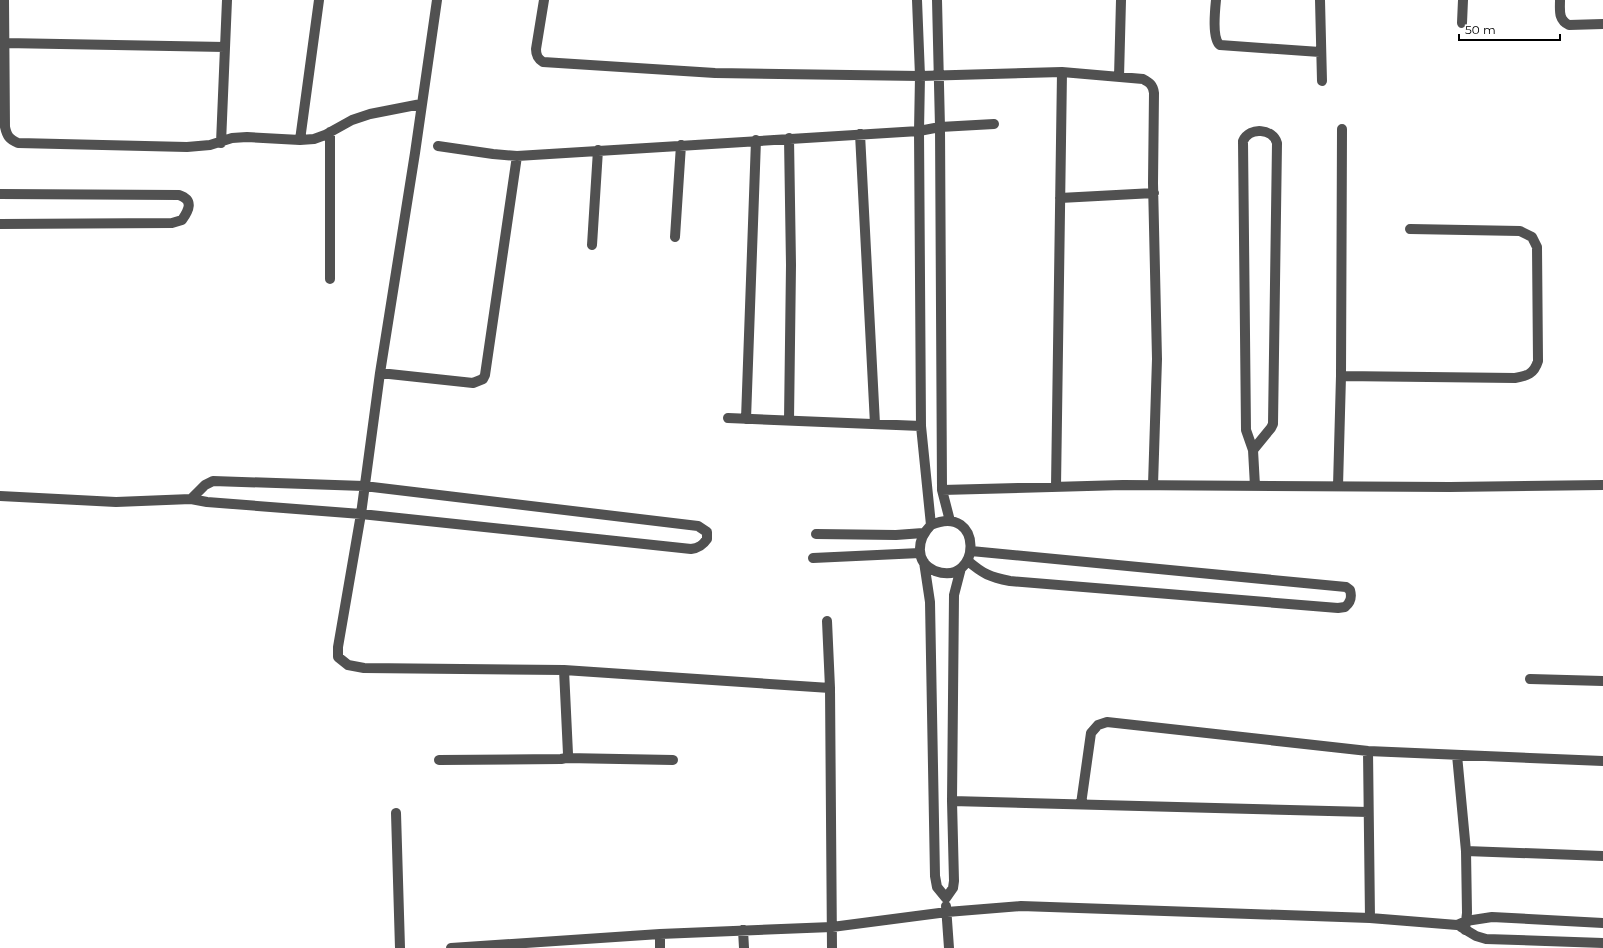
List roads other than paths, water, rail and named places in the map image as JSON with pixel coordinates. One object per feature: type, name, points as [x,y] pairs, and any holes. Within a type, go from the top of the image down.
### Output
[{"type":"street","points":[[4,0],[5,127],[6,135],[11,140],[18,143],[187,147],[210,146],[232,138],[247,137],[300,140],[314,139],[352,120],[370,114],[421,104]]},
{"type":"street","points":[[221,143],[227,0]]},
{"type":"street","points":[[300,140],[319,0]]},
{"type":"street","points":[[437,0],[414,161],[380,373],[361,514],[338,647],[338,657],[348,665],[364,668],[564,670],[830,688]]},
{"type":"street","points":[[544,0],[536,50],[538,59],[543,62],[714,73],[920,76],[1062,72],[1143,79],[1153,87],[1154,93],[1157,359],[1153,485]]},
{"type":"street","points":[[916,0],[920,76],[921,426],[927,529],[920,542],[930,602],[935,876],[938,888],[946,898],[949,948]]},
{"type":"street","points":[[937,0],[940,127],[942,490],[950,521]]},
{"type":"street","points":[[1119,77],[1121,0]]},
{"type":"street","points":[[1216,0],[1215,30],[1216,41],[1220,45],[1320,52]]},
{"type":"street","points":[[1320,0],[1320,52],[1322,81]]},
{"type":"street","points":[[1462,23],[1463,0]]},
{"type":"street","points":[[1560,0],[1560,16],[1565,24],[1569,26],[1603,24]]},
{"type":"street","points":[[5,43],[225,47]]},
{"type":"street","points":[[1056,487],[1062,72]]},
{"type":"street","points":[[438,146],[517,156],[919,131],[940,127],[994,124]]},
{"type":"street","points":[[1338,486],[1341,376],[1342,129]]},
{"type":"street","points":[[1253,450],[1273,424],[1277,143],[1276,138],[1272,134],[1261,131],[1255,131],[1245,137],[1243,141],[1245,412],[1246,430],[1253,450],[1255,486]]},
{"type":"street","points":[[330,132],[330,279]]},
{"type":"street","points":[[860,134],[875,424]]},
{"type":"street","points":[[789,138],[791,273],[789,420]]},
{"type":"street","points":[[746,419],[756,140]]},
{"type":"street","points":[[675,237],[681,145]]},
{"type":"street","points":[[592,245],[598,150]]},
{"type":"street","points":[[380,373],[473,383],[483,379],[485,374],[517,156]]},
{"type":"street","points":[[1060,198],[1154,193]]},
{"type":"street","points":[[0,194],[179,195],[185,197],[189,202],[189,207],[182,220],[172,223],[0,224]]},
{"type":"street","points":[[1341,376],[1515,378],[1532,374],[1536,368],[1538,361],[1537,247],[1532,237],[1520,231],[1410,229]]},
{"type":"street","points":[[728,418],[921,426]]},
{"type":"street","points":[[0,496],[116,502],[191,499],[207,502],[361,514],[691,549],[696,549],[703,545],[707,539],[707,532],[698,526],[364,486],[213,481],[205,485],[191,499]]},
{"type":"street","points":[[942,490],[1153,485],[1603,485]]},
{"type":"street","points":[[816,534],[896,534],[927,529],[940,521],[950,521],[960,525],[967,532],[971,541],[967,560],[954,595],[952,801],[954,881],[953,888],[946,898]]},
{"type":"street","points":[[922,557],[931,569],[941,573],[951,573],[967,560],[1346,587],[1350,590],[1351,594],[1350,603],[1345,607],[1338,608],[1018,581],[995,578],[980,572],[967,560]]},
{"type":"street","points":[[814,558],[922,557]]},
{"type":"street","points":[[826,621],[830,688],[832,948]]},
{"type":"street","points":[[564,670],[568,754],[566,758]]},
{"type":"street","points":[[1530,679],[1603,682]]},
{"type":"street","points":[[1081,804],[1091,733],[1098,725],[1107,722],[1368,751],[1603,761]]},
{"type":"street","points":[[1368,751],[1370,918]]},
{"type":"street","points":[[1457,755],[1466,851],[1463,925]]},
{"type":"street","points":[[439,760],[566,758],[673,760]]},
{"type":"street","points":[[952,801],[1368,812]]},
{"type":"street","points":[[396,813],[400,948]]},
{"type":"street","points":[[1466,851],[1603,856]]},
{"type":"street","points":[[451,948],[660,934],[832,927],[947,912],[1021,906],[1370,918],[1463,925],[1492,917],[1603,923]]},
{"type":"street","points":[[1463,925],[1476,936],[1486,939],[1603,943]]},
{"type":"street","points":[[743,930],[744,948]]},
{"type":"street","points":[[660,934],[660,948]]}]
